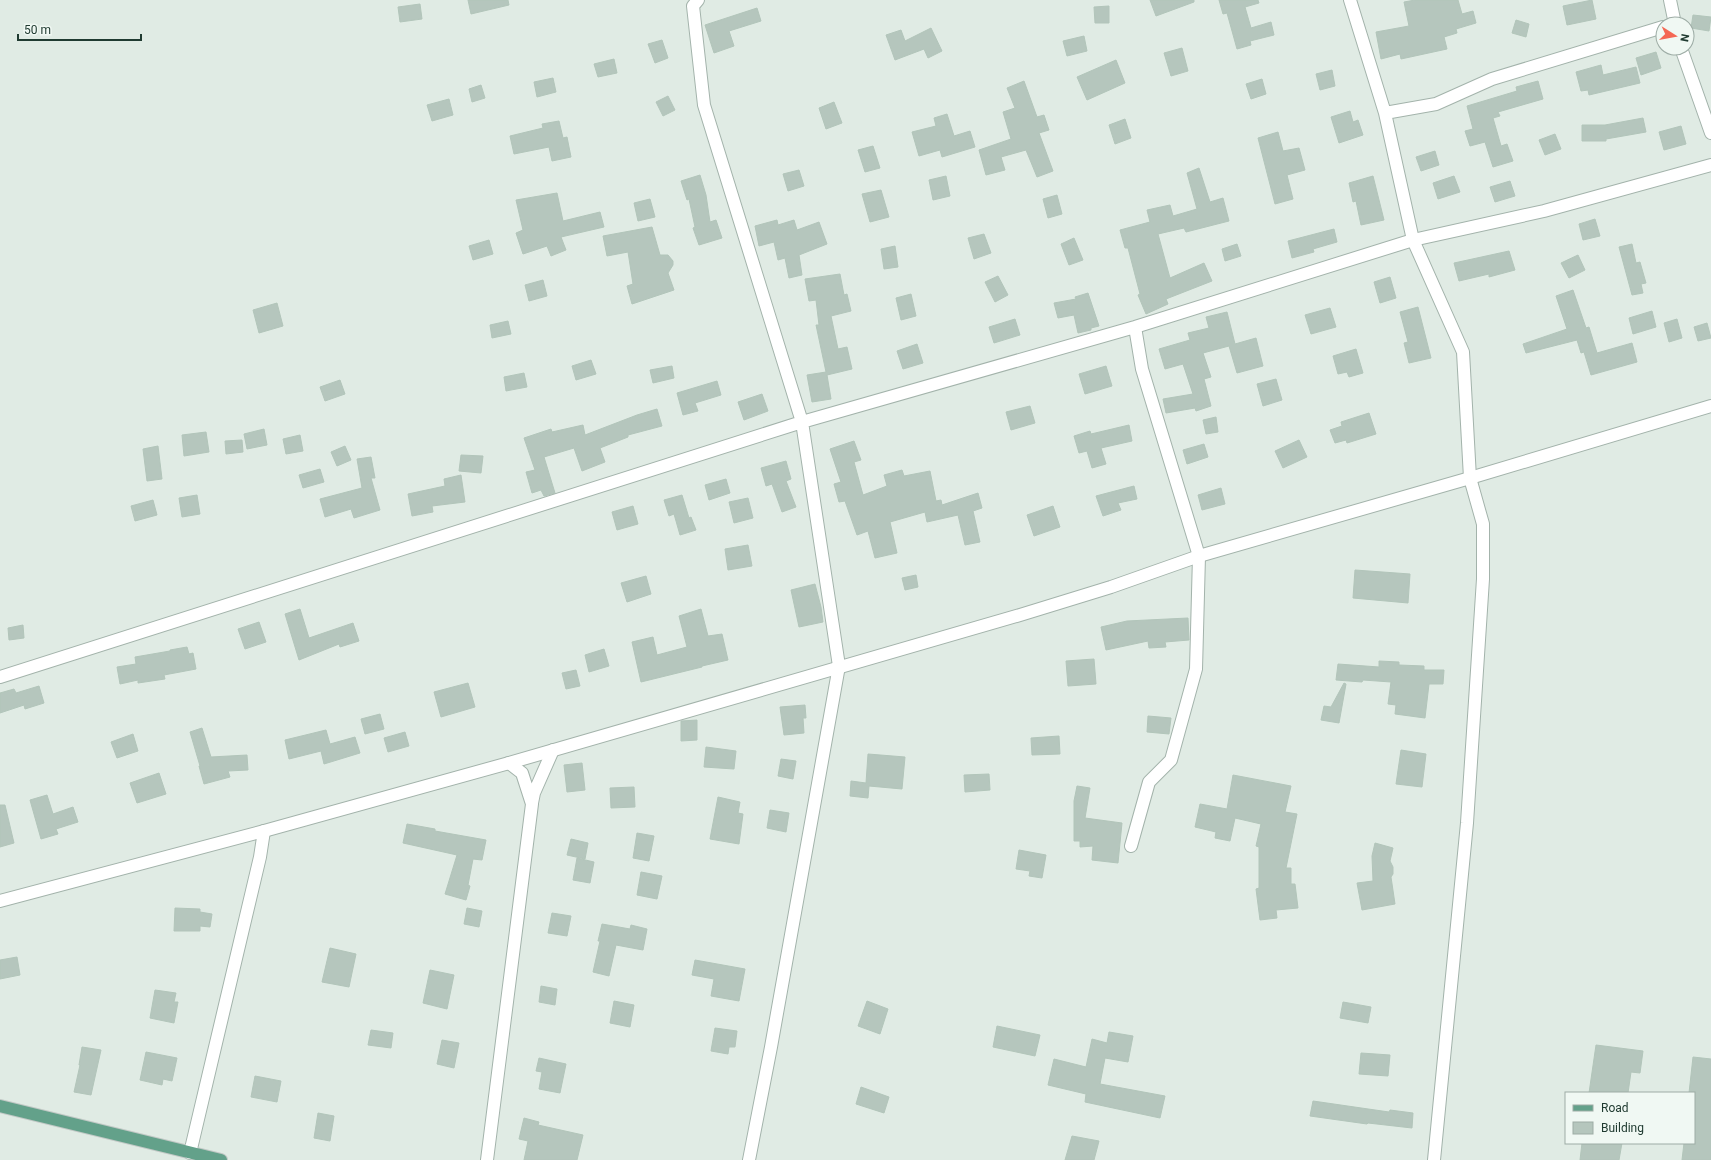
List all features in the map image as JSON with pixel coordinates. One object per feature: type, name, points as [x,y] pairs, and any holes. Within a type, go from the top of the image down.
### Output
[{"type":"main road","points":[[0,1106],[221,1160]]},
{"type":"street","points":[[698,0],[692,6],[704,105],[802,422],[839,666],[771,1047],[749,1160]]},
{"type":"street","points":[[1350,0],[1385,112],[1413,240],[1463,352],[1470,478],[1483,524],[1483,579],[1466,823],[1434,1160]]},
{"type":"street","points":[[1670,0],[1673,16]]},
{"type":"street","points":[[1385,112],[1436,104],[1492,79],[1655,29]]},
{"type":"street","points":[[1685,56],[1711,133]]},
{"type":"street","points":[[0,677],[802,422],[1135,327],[1413,240],[1544,211],[1711,165]]},
{"type":"street","points":[[1131,846],[1149,782],[1171,760],[1196,669],[1199,556],[1142,369],[1135,327]]},
{"type":"street","points":[[0,901],[264,831],[509,763],[839,666],[1020,615],[1111,587],[1199,556],[1470,478],[1711,406]]},
{"type":"street","points":[[487,1160],[532,804],[534,793],[553,750]]},
{"type":"street","points":[[509,763],[522,773],[532,804]]},
{"type":"street","points":[[190,1153],[260,857],[264,831]]},
{"type":"building","points":[[468,0],[508,0],[509,5],[471,14]]},
{"type":"building","points":[[1150,0],[1194,0],[1194,2],[1156,16]]},
{"type":"building","points":[[1219,0],[1258,0],[1259,3],[1245,7],[1251,28],[1271,22],[1274,35],[1250,41],[1251,45],[1237,49],[1227,13],[1223,14]]},
{"type":"building","points":[[1415,0],[1458,0],[1462,14],[1473,11],[1476,23],[1456,29],[1457,33],[1444,37],[1447,49],[1401,59],[1400,54],[1381,59],[1376,32],[1409,26],[1404,2]]},
{"type":"building","points":[[1592,0],[1596,19],[1567,25],[1563,6]]},
{"type":"building","points":[[420,4],[422,19],[400,22],[398,7]]},
{"type":"building","points":[[1109,6],[1109,23],[1095,23],[1094,7]]},
{"type":"building","points":[[757,8],[761,21],[729,31],[734,46],[714,53],[705,25]]},
{"type":"building","points":[[1693,15],[1711,17],[1709,31],[1695,29],[1695,16]]},
{"type":"building","points":[[1516,20],[1529,24],[1526,37],[1512,33]]},
{"type":"building","points":[[931,28],[942,51],[928,58],[924,49],[895,60],[886,35],[901,30],[905,41]]},
{"type":"building","points":[[1084,36],[1087,51],[1067,56],[1063,41]]},
{"type":"building","points":[[662,40],[668,58],[655,63],[648,44]]},
{"type":"building","points":[[1182,48],[1188,71],[1171,76],[1164,53]]},
{"type":"building","points":[[1655,52],[1655,56],[1657,56],[1661,68],[1641,75],[1636,58]]},
{"type":"building","points":[[614,59],[617,73],[598,77],[594,64]]},
{"type":"building","points":[[1116,60],[1125,83],[1087,100],[1077,77]]},
{"type":"building","points":[[1601,65],[1603,75],[1636,67],[1640,83],[1589,95],[1588,90],[1581,91],[1576,72]]},
{"type":"building","points":[[1332,70],[1335,86],[1320,90],[1316,74]]},
{"type":"building","points":[[553,78],[556,92],[537,97],[534,82]]},
{"type":"building","points":[[1262,79],[1266,94],[1251,99],[1246,84]]},
{"type":"building","points":[[1024,81],[1037,117],[1044,115],[1049,130],[1039,133],[1053,171],[1037,177],[1026,150],[1001,157],[1005,170],[986,175],[979,150],[1011,139],[1003,112],[1015,108],[1007,88]]},
{"type":"building","points":[[1538,81],[1543,99],[1498,112],[1500,116],[1493,118],[1501,146],[1507,144],[1513,161],[1493,167],[1485,142],[1470,146],[1465,131],[1473,129],[1467,106],[1517,91],[1516,87]]},
{"type":"building","points":[[481,85],[485,98],[472,102],[469,89]]},
{"type":"building","points":[[668,96],[675,110],[663,116],[656,102]]},
{"type":"building","points":[[449,99],[453,115],[432,121],[427,105]]},
{"type":"building","points":[[834,102],[842,123],[826,129],[819,108]]},
{"type":"building","points":[[1350,111],[1353,122],[1358,120],[1363,135],[1339,143],[1331,117]]},
{"type":"building","points":[[947,114],[954,136],[970,131],[975,147],[942,157],[940,150],[919,156],[912,132],[936,126],[934,118]]},
{"type":"building","points":[[1643,118],[1646,132],[1606,139],[1606,141],[1582,141],[1582,125],[1605,125]]},
{"type":"building","points":[[1125,119],[1131,138],[1115,144],[1109,125]]},
{"type":"building","points":[[559,121],[563,138],[567,137],[571,157],[552,161],[549,147],[514,154],[510,136],[543,128],[542,124]]},
{"type":"building","points":[[1681,126],[1686,144],[1664,150],[1659,132]]},
{"type":"building","points":[[1278,132],[1283,151],[1299,148],[1305,170],[1287,175],[1293,199],[1275,204],[1258,138]]},
{"type":"building","points":[[1555,134],[1561,149],[1545,155],[1539,140]]},
{"type":"building","points":[[873,146],[880,168],[865,172],[858,150]]},
{"type":"building","points":[[1435,151],[1439,165],[1421,171],[1416,157]]},
{"type":"building","points":[[1199,168],[1210,202],[1223,198],[1229,221],[1186,232],[1184,228],[1158,234],[1170,278],[1204,263],[1212,281],[1166,299],[1168,304],[1146,314],[1138,295],[1140,294],[1128,248],[1125,248],[1120,230],[1150,222],[1147,210],[1170,205],[1173,216],[1197,209],[1187,173]]},
{"type":"building","points":[[799,170],[804,186],[788,191],[783,174]]},
{"type":"building","points":[[700,175],[706,195],[710,222],[716,220],[722,238],[699,245],[693,228],[695,227],[689,199],[687,200],[681,181]]},
{"type":"building","points":[[946,176],[950,196],[933,200],[929,180]]},
{"type":"building","points":[[1373,176],[1384,220],[1361,225],[1356,201],[1353,202],[1349,183]]},
{"type":"building","points":[[1454,176],[1460,192],[1438,199],[1433,183]]},
{"type":"building","points":[[1510,181],[1515,196],[1495,202],[1490,187]]},
{"type":"building","points":[[881,190],[889,217],[870,222],[862,194]]},
{"type":"building","points":[[557,193],[563,221],[600,212],[604,227],[561,237],[566,250],[551,256],[547,246],[523,254],[516,233],[523,230],[516,200]]},
{"type":"building","points":[[1057,195],[1062,214],[1048,218],[1043,199]]},
{"type":"building","points":[[650,199],[655,217],[638,221],[634,203]]},
{"type":"building","points":[[1595,219],[1600,236],[1583,240],[1579,224]]},
{"type":"building","points":[[777,220],[778,225],[794,220],[797,230],[819,222],[827,244],[799,255],[802,275],[789,278],[785,258],[778,260],[774,242],[759,246],[755,226]]},
{"type":"building","points":[[652,227],[660,255],[668,255],[673,261],[673,265],[668,273],[674,290],[632,304],[627,286],[633,284],[628,252],[607,256],[603,236]]},
{"type":"building","points":[[1334,229],[1337,242],[1313,249],[1314,252],[1292,258],[1288,241]]},
{"type":"building","points":[[984,234],[991,253],[974,259],[968,238]]},
{"type":"building","points":[[1074,238],[1083,260],[1069,265],[1061,244]]},
{"type":"building","points":[[489,240],[493,254],[473,260],[469,246]]},
{"type":"building","points":[[1237,244],[1241,256],[1225,261],[1222,249]]},
{"type":"building","points":[[1632,244],[1636,263],[1640,262],[1646,283],[1641,284],[1643,293],[1632,295],[1619,247]]},
{"type":"building","points":[[895,246],[898,267],[884,269],[881,249]]},
{"type":"building","points":[[1509,251],[1515,270],[1489,277],[1489,274],[1459,281],[1454,263]]},
{"type":"building","points":[[1578,255],[1585,270],[1569,278],[1561,263]]},
{"type":"building","points":[[840,274],[844,295],[847,294],[851,311],[831,316],[838,349],[847,347],[852,369],[827,375],[831,399],[812,402],[807,375],[826,372],[816,325],[819,325],[816,300],[809,301],[805,279]]},
{"type":"building","points":[[998,276],[1008,295],[995,302],[985,282]]},
{"type":"building","points":[[1390,277],[1396,298],[1380,303],[1374,282]]},
{"type":"building","points":[[543,280],[547,296],[529,301],[525,285]]},
{"type":"building","points":[[1573,290],[1586,328],[1589,327],[1597,353],[1632,343],[1637,362],[1591,375],[1584,352],[1581,353],[1577,340],[1526,353],[1523,344],[1567,329],[1556,296]]},
{"type":"building","points":[[1088,293],[1099,326],[1091,328],[1091,330],[1078,333],[1074,315],[1058,318],[1054,303],[1076,299],[1075,297]]},
{"type":"building","points":[[911,294],[916,316],[901,320],[896,298]]},
{"type":"building","points":[[277,303],[283,326],[259,333],[253,310]]},
{"type":"building","points":[[1418,307],[1431,358],[1409,363],[1404,343],[1408,342],[1400,312]]},
{"type":"building","points":[[1330,308],[1336,327],[1311,334],[1305,315]]},
{"type":"building","points":[[1652,311],[1656,327],[1633,334],[1629,318]]},
{"type":"building","points":[[1227,312],[1235,344],[1256,338],[1263,366],[1237,373],[1229,346],[1203,353],[1211,377],[1204,379],[1211,406],[1196,411],[1195,408],[1166,413],[1163,399],[1193,394],[1183,364],[1165,369],[1159,349],[1190,340],[1188,333],[1209,328],[1206,317]]},
{"type":"building","points":[[1015,319],[1020,335],[994,343],[989,327]]},
{"type":"building","points":[[1677,319],[1682,338],[1669,342],[1664,323]]},
{"type":"building","points":[[508,321],[511,334],[492,338],[490,325]]},
{"type":"building","points":[[1707,323],[1711,338],[1698,341],[1694,327]]},
{"type":"building","points":[[917,344],[923,363],[903,369],[897,351]]},
{"type":"building","points":[[1356,349],[1363,373],[1349,377],[1347,372],[1338,374],[1333,356]]},
{"type":"building","points":[[591,360],[596,374],[576,380],[572,366]]},
{"type":"building","points":[[672,366],[674,378],[653,383],[650,370]]},
{"type":"building","points":[[1106,366],[1112,386],[1085,394],[1079,374]]},
{"type":"building","points":[[524,373],[527,387],[506,391],[504,377]]},
{"type":"building","points":[[1276,379],[1282,400],[1263,406],[1257,384]]},
{"type":"building","points":[[340,380],[345,394],[325,401],[320,387]]},
{"type":"building","points":[[717,381],[721,395],[695,403],[698,411],[683,415],[677,393]]},
{"type":"building","points":[[762,394],[768,411],[744,420],[738,402]]},
{"type":"building","points":[[1030,406],[1035,423],[1011,430],[1006,412]]},
{"type":"building","points":[[657,409],[662,426],[628,435],[628,437],[600,448],[605,462],[582,471],[574,448],[544,457],[555,493],[544,496],[541,490],[532,493],[526,472],[535,470],[524,438],[551,429],[552,432],[583,425],[585,435]]},
{"type":"building","points":[[1369,413],[1376,434],[1347,443],[1346,440],[1335,443],[1330,430],[1342,426],[1341,422]]},
{"type":"building","points":[[1216,417],[1218,432],[1206,434],[1203,420]]},
{"type":"building","points":[[1129,425],[1132,441],[1101,448],[1106,464],[1092,468],[1087,451],[1079,453],[1074,436],[1090,431],[1091,434]]},
{"type":"building","points":[[264,429],[267,445],[247,449],[244,434]]},
{"type":"building","points":[[206,432],[209,452],[184,456],[182,435]]},
{"type":"building","points":[[300,435],[303,451],[286,454],[283,439]]},
{"type":"building","points":[[242,440],[243,452],[226,454],[225,441]]},
{"type":"building","points":[[1299,440],[1307,457],[1283,468],[1275,451]]},
{"type":"building","points":[[854,441],[861,460],[854,462],[863,495],[887,486],[884,475],[902,470],[904,476],[930,471],[936,501],[941,500],[942,505],[978,493],[982,508],[973,511],[980,542],[965,545],[958,515],[927,522],[925,512],[890,522],[897,553],[875,558],[868,531],[857,535],[845,501],[839,502],[834,484],[841,482],[830,449]]},
{"type":"building","points":[[1204,444],[1208,457],[1187,464],[1183,450]]},
{"type":"building","points":[[158,446],[162,479],[147,481],[143,449]]},
{"type":"building","points":[[345,446],[351,460],[337,466],[331,452]]},
{"type":"building","points":[[461,455],[483,456],[481,473],[459,471]]},
{"type":"building","points":[[371,457],[375,478],[371,478],[380,510],[354,518],[351,509],[325,517],[320,499],[362,488],[357,459]]},
{"type":"building","points":[[786,461],[791,479],[786,481],[796,507],[782,512],[772,484],[766,486],[761,468]]},
{"type":"building","points":[[320,469],[324,482],[303,488],[299,475]]},
{"type":"building","points":[[461,475],[465,502],[432,506],[433,512],[412,516],[408,494],[445,486],[444,479]]},
{"type":"building","points":[[726,479],[730,493],[709,500],[705,485]]},
{"type":"building","points":[[1134,486],[1137,499],[1118,503],[1121,510],[1103,516],[1096,496]]},
{"type":"building","points":[[1221,488],[1225,504],[1202,510],[1198,495]]},
{"type":"building","points":[[197,495],[200,514],[182,517],[179,498]]},
{"type":"building","points":[[682,495],[689,518],[691,517],[696,530],[680,535],[674,514],[669,516],[664,500]]},
{"type":"building","points":[[748,498],[753,518],[734,523],[729,502]]},
{"type":"building","points":[[153,500],[157,515],[135,521],[131,506]]},
{"type":"building","points":[[633,506],[638,524],[617,530],[612,512]]},
{"type":"building","points":[[1053,506],[1060,527],[1034,536],[1027,515]]},
{"type":"building","points":[[748,545],[752,566],[728,570],[725,549]]},
{"type":"building","points":[[1355,570],[1410,574],[1408,603],[1353,598]]},
{"type":"building","points":[[916,575],[918,587],[905,590],[902,578]]},
{"type":"building","points":[[646,576],[651,594],[627,602],[621,583]]},
{"type":"building","points":[[815,584],[823,622],[799,627],[791,590]]},
{"type":"building","points":[[300,609],[309,638],[353,623],[359,641],[340,647],[339,644],[299,660],[285,614]]},
{"type":"building","points":[[701,609],[708,636],[722,634],[728,660],[641,682],[632,642],[653,637],[657,655],[687,647],[679,616]]},
{"type":"building","points":[[1188,618],[1189,640],[1165,642],[1166,647],[1149,648],[1148,641],[1106,650],[1101,627],[1127,621]]},
{"type":"building","points":[[259,622],[266,642],[245,649],[238,629]]},
{"type":"building","points":[[23,625],[24,638],[9,640],[8,628]]},
{"type":"building","points":[[187,647],[189,654],[193,653],[196,669],[164,675],[165,679],[138,683],[138,680],[120,684],[117,667],[136,664],[135,657]]},
{"type":"building","points":[[604,649],[609,666],[589,672],[585,655]]},
{"type":"building","points":[[1094,659],[1096,684],[1068,686],[1066,661]]},
{"type":"building","points":[[1379,661],[1399,662],[1399,665],[1424,666],[1424,670],[1444,670],[1443,684],[1429,684],[1425,718],[1395,714],[1396,705],[1388,704],[1391,682],[1336,680],[1338,664],[1379,667]]},
{"type":"building","points":[[576,670],[580,686],[566,689],[562,673]]},
{"type":"building","points":[[468,683],[475,707],[441,717],[434,692]]},
{"type":"building","points":[[1344,683],[1346,684],[1339,723],[1321,720],[1324,706],[1331,707]]},
{"type":"building","points":[[39,686],[44,703],[25,709],[24,705],[0,713],[0,693],[14,689],[16,693]]},
{"type":"building","points":[[805,705],[806,718],[803,718],[804,733],[784,735],[780,707]]},
{"type":"building","points":[[380,714],[384,729],[365,734],[361,719]]},
{"type":"building","points":[[1148,716],[1171,718],[1169,734],[1147,732]]},
{"type":"building","points":[[697,720],[697,740],[681,741],[681,721]]},
{"type":"building","points":[[202,728],[211,757],[247,755],[248,770],[228,771],[230,777],[204,784],[190,732]]},
{"type":"building","points":[[326,730],[330,744],[355,737],[360,753],[324,764],[321,751],[289,759],[285,740]]},
{"type":"building","points":[[405,732],[409,746],[388,752],[384,738]]},
{"type":"building","points":[[133,734],[138,751],[117,758],[111,742]]},
{"type":"building","points":[[1059,736],[1060,754],[1032,755],[1031,738]]},
{"type":"building","points":[[706,747],[736,751],[734,769],[704,767]]},
{"type":"building","points":[[1401,750],[1426,754],[1422,787],[1396,784]]},
{"type":"building","points":[[868,754],[905,757],[902,789],[869,786],[868,798],[850,796],[851,781],[866,783]]},
{"type":"building","points":[[781,759],[796,761],[793,779],[778,776]]},
{"type":"building","points":[[582,763],[585,790],[567,792],[564,765]]},
{"type":"building","points":[[159,773],[166,794],[137,803],[130,783]]},
{"type":"building","points":[[989,774],[990,790],[965,792],[964,775]]},
{"type":"building","points":[[1233,775],[1291,786],[1285,812],[1297,814],[1286,868],[1291,868],[1291,884],[1295,884],[1298,908],[1276,910],[1277,918],[1260,920],[1256,889],[1259,888],[1259,847],[1256,846],[1261,824],[1235,818],[1230,841],[1215,838],[1216,832],[1195,827],[1200,804],[1227,809]]},
{"type":"building","points":[[1077,786],[1090,788],[1085,818],[1122,823],[1118,863],[1092,860],[1093,846],[1080,847],[1080,841],[1074,841],[1074,801]]},
{"type":"building","points":[[634,787],[635,807],[611,808],[610,788]]},
{"type":"building","points":[[47,795],[53,814],[73,807],[78,822],[56,829],[58,834],[41,839],[30,800]]},
{"type":"building","points":[[718,797],[740,802],[738,813],[743,814],[739,844],[710,839]]},
{"type":"building","points":[[0,805],[5,805],[14,843],[0,847]]},
{"type":"building","points":[[770,810],[789,813],[786,832],[767,828]]},
{"type":"building","points":[[407,824],[435,829],[435,831],[486,840],[482,860],[473,859],[468,885],[470,886],[466,900],[445,894],[457,855],[403,843]]},
{"type":"building","points":[[637,833],[654,836],[649,861],[633,858]]},
{"type":"building","points":[[571,839],[588,843],[585,859],[567,855]]},
{"type":"building","points":[[1375,843],[1393,848],[1390,861],[1393,867],[1393,874],[1391,877],[1395,904],[1362,910],[1357,883],[1373,881],[1372,856]]},
{"type":"building","points":[[1019,850],[1046,855],[1042,878],[1029,876],[1030,871],[1016,869]]},
{"type":"building","points":[[577,858],[594,862],[590,883],[573,880]]},
{"type":"building","points":[[641,872],[662,876],[657,899],[637,895]]},
{"type":"building","points":[[175,908],[200,909],[200,912],[212,914],[210,927],[200,926],[200,931],[174,931]]},
{"type":"building","points":[[467,908],[482,911],[479,927],[464,924]]},
{"type":"building","points":[[552,913],[571,916],[567,936],[548,933]]},
{"type":"building","points":[[602,924],[630,929],[631,925],[647,929],[643,950],[616,945],[609,976],[593,972]]},
{"type":"building","points":[[330,948],[356,954],[349,987],[322,982]]},
{"type":"building","points":[[17,957],[20,975],[0,979],[0,960]]},
{"type":"building","points":[[695,960],[745,969],[739,1001],[711,996],[714,979],[692,975]]},
{"type":"building","points":[[430,970],[454,975],[447,1009],[423,1003]]},
{"type":"building","points":[[541,986],[557,989],[555,1005],[539,1002]]},
{"type":"building","points":[[155,990],[176,993],[174,1002],[178,1002],[174,1023],[150,1018]]},
{"type":"building","points":[[614,1001],[634,1005],[630,1027],[610,1023]]},
{"type":"building","points":[[867,1001],[888,1009],[880,1034],[858,1026]]},
{"type":"building","points":[[1343,1002],[1371,1007],[1368,1023],[1340,1018]]},
{"type":"building","points":[[997,1026],[1040,1035],[1035,1056],[993,1047]]},
{"type":"building","points":[[715,1028],[737,1031],[735,1047],[729,1047],[728,1054],[711,1051]]},
{"type":"building","points":[[371,1030],[393,1033],[391,1048],[368,1045]]},
{"type":"building","points":[[1109,1032],[1133,1036],[1128,1062],[1105,1058],[1100,1084],[1165,1096],[1160,1118],[1085,1102],[1086,1094],[1048,1085],[1054,1059],[1086,1067],[1092,1039],[1107,1043]]},
{"type":"building","points":[[442,1040],[459,1043],[454,1068],[437,1064]]},
{"type":"building","points":[[1596,1045],[1643,1051],[1640,1073],[1631,1072],[1628,1092],[1589,1092]]},
{"type":"building","points":[[82,1047],[101,1050],[91,1095],[74,1092]]},
{"type":"building","points":[[146,1052],[177,1058],[172,1081],[163,1079],[162,1085],[140,1080]]},
{"type":"building","points":[[1361,1053],[1390,1055],[1388,1076],[1359,1074]]},
{"type":"building","points":[[1693,1057],[1711,1059],[1711,1160],[1682,1160],[1684,1144],[1695,1144],[1695,1092],[1689,1092]]},
{"type":"building","points":[[539,1058],[566,1064],[560,1093],[539,1089],[542,1072],[536,1071]]},
{"type":"building","points":[[255,1076],[281,1081],[277,1102],[251,1097]]},
{"type":"building","points":[[861,1087],[889,1097],[884,1113],[856,1104]]},
{"type":"building","points":[[1313,1101],[1389,1112],[1390,1110],[1413,1113],[1412,1128],[1367,1124],[1310,1116]]},
{"type":"building","points":[[318,1113],[334,1116],[330,1141],[314,1138]]},
{"type":"building","points":[[524,1118],[539,1122],[538,1125],[583,1135],[577,1160],[524,1160],[528,1141],[519,1139]]},
{"type":"building","points":[[1072,1136],[1099,1141],[1094,1160],[1065,1160]]},
{"type":"building","points":[[1582,1144],[1622,1144],[1619,1160],[1580,1160]]}]
